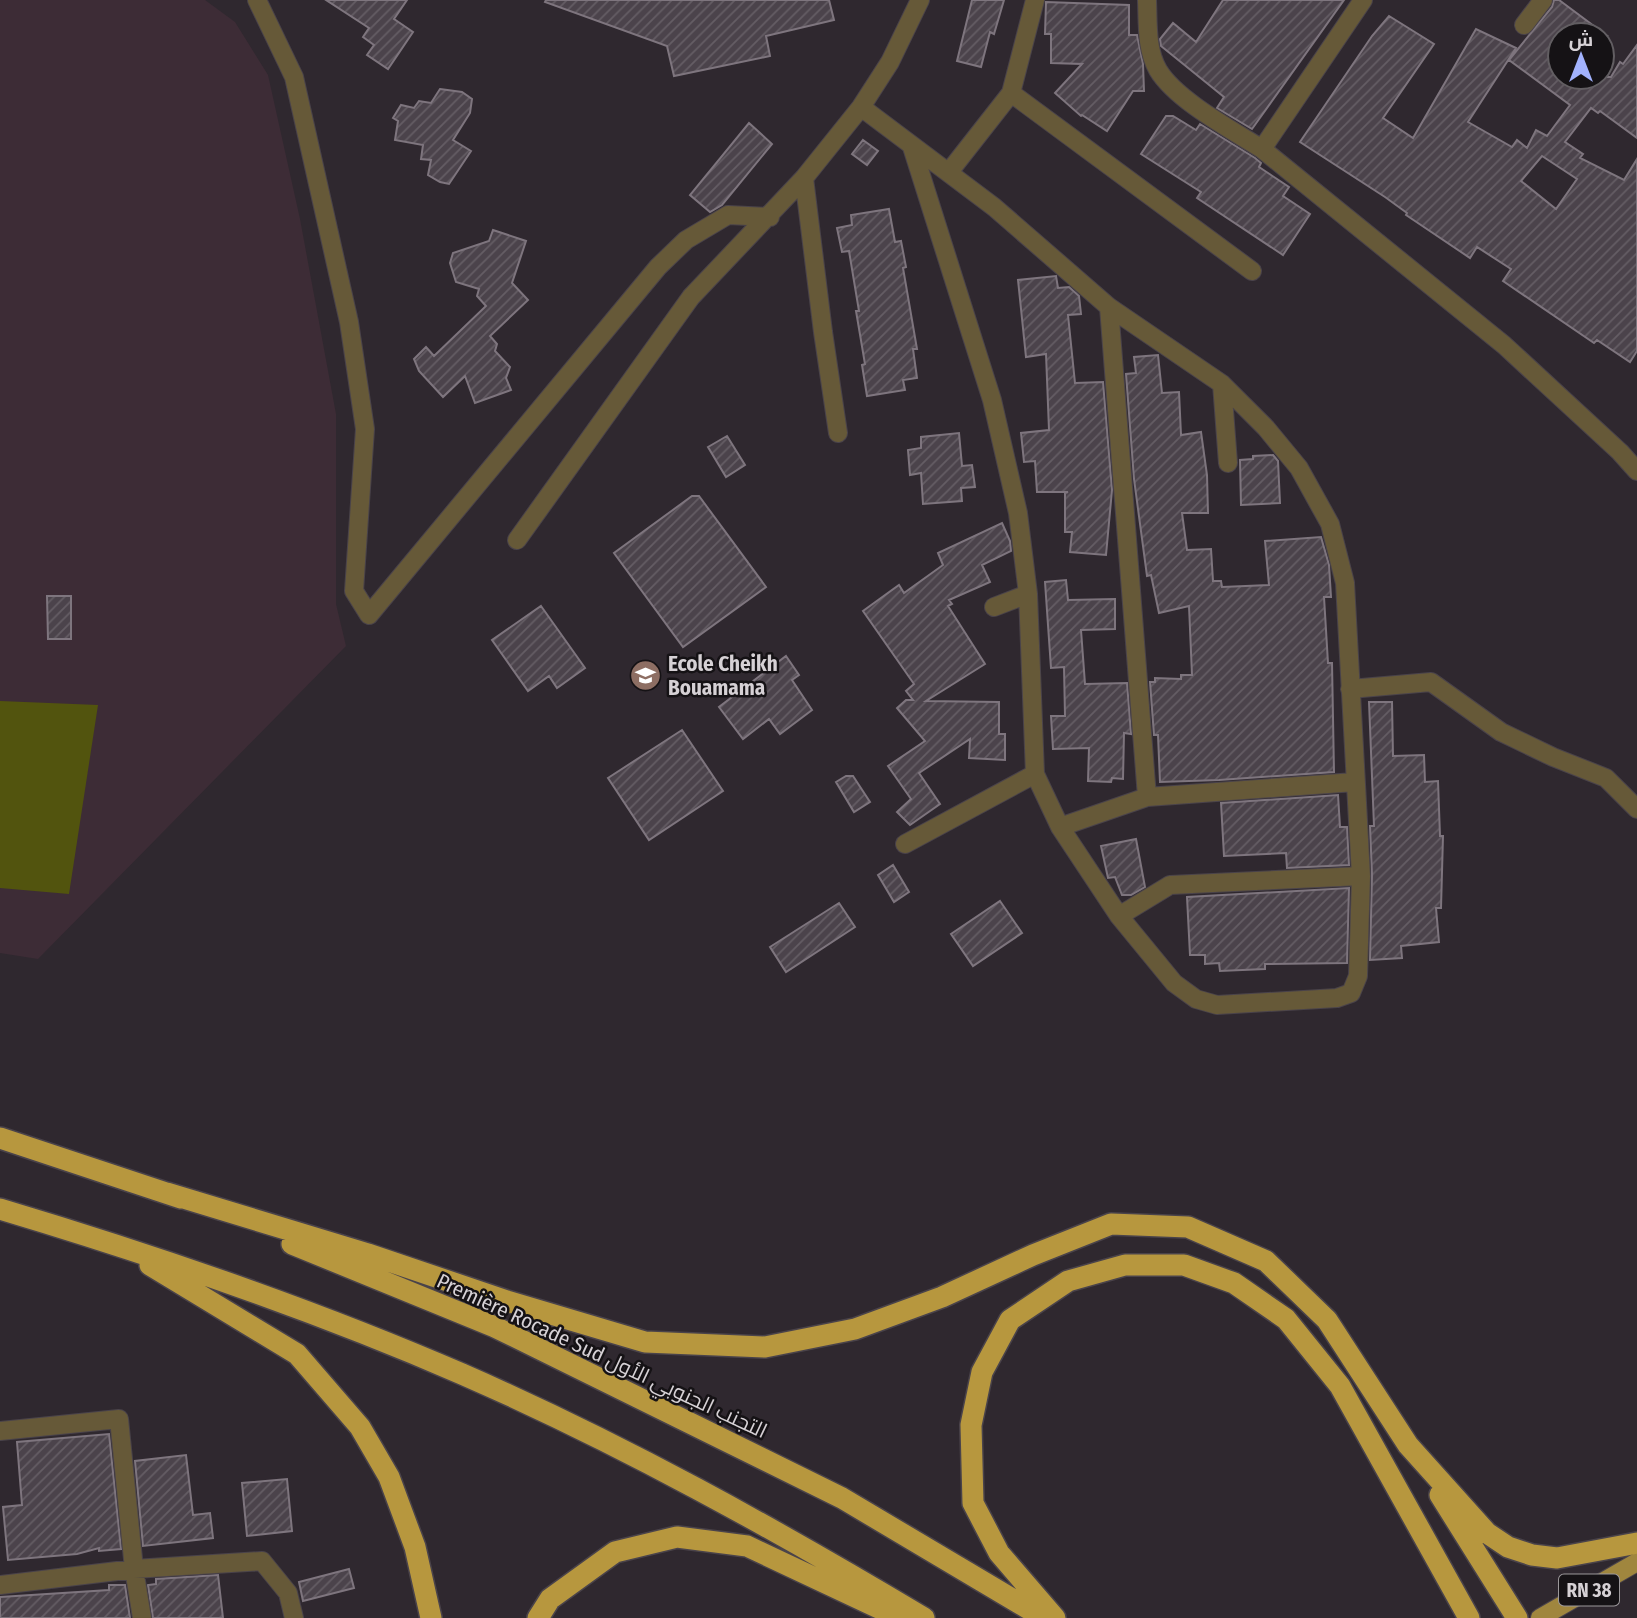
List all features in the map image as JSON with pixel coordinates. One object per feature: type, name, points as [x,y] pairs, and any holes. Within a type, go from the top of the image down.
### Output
[{"type":"highway","name":"Première Rocade Sud التجنب الجنوبي الأول","points":[[0,1138],[167,1193],[495,1327],[842,1498],[1044,1618]]},
{"type":"highway","points":[[167,1193],[645,1342],[765,1347],[855,1329],[942,1297],[1033,1255],[1111,1224],[1188,1227],[1266,1261],[1328,1320],[1517,1618]]},
{"type":"highway","points":[[0,1209],[112,1243],[277,1300],[463,1375],[627,1452],[807,1549],[925,1618]]},
{"type":"highway","points":[[112,1243],[297,1354],[360,1427],[389,1477],[415,1547],[431,1618]]},
{"type":"highway","points":[[1055,1618],[999,1553],[973,1503],[971,1425],[982,1372],[1010,1320],[1068,1281],[1125,1265],[1184,1265],[1234,1283],[1286,1319],[1340,1386],[1469,1618]]},
{"type":"highway","points":[[1408,1445],[1487,1533],[1508,1547],[1532,1555],[1557,1558],[1637,1543]]},
{"type":"highway","points":[[538,1618],[550,1598],[615,1552],[677,1537],[747,1546],[900,1618]]},
{"type":"main road","name":"RN 38","points":[[1540,1618],[1637,1562]]},
{"type":"street","points":[[257,0],[294,77],[349,322],[365,429],[354,591],[369,615],[658,267],[686,240],[728,215],[770,217]]},
{"type":"street","points":[[517,540],[691,297],[770,217],[861,107],[890,62],[920,0]]},
{"type":"street","points":[[949,172],[1011,93],[1035,0]]},
{"type":"street","points":[[1147,0],[1149,46],[1158,70],[1180,95],[1262,149],[1504,345],[1620,452],[1637,471]]},
{"type":"street","points":[[1262,149],[1363,0]]},
{"type":"street","points":[[1524,25],[1543,0]]},
{"type":"street","points":[[1011,93],[1252,271]]},
{"type":"street","points":[[861,107],[994,207],[1109,307],[1222,384],[1266,428],[1299,468],[1330,524],[1345,583],[1361,876],[1358,976],[1351,993],[1337,998],[1217,1006],[1196,999],[1174,984],[1119,916],[1060,827],[1035,774],[1028,594],[1018,513],[992,400],[912,147]]},
{"type":"street","points":[[804,178],[838,433]]},
{"type":"street","points":[[1109,307],[1147,797]]},
{"type":"street","points":[[1222,384],[1228,463]]},
{"type":"street","points":[[995,607],[1028,594]]},
{"type":"street","points":[[1350,689],[1431,682],[1501,732],[1606,778],[1637,809]]},
{"type":"street","points":[[905,844],[1035,774]]},
{"type":"street","points":[[1060,827],[1147,797],[1355,782]]},
{"type":"street","points":[[1119,916],[1170,885],[1361,876]]},
{"type":"street","points":[[0,1431],[119,1419],[142,1618]]},
{"type":"street","points":[[0,1585],[135,1569],[262,1561],[288,1593],[295,1618]]},
{"type":"shaded area","points":[[0,0],[205,0],[235,22],[268,75],[300,219],[336,414],[336,604],[346,646],[38,959],[0,953]]},
{"type":"shaded area","points":[[0,701],[98,705],[69,894],[0,888]]},
{"type":"building","points":[[326,0],[407,0],[394,19],[413,32],[388,69],[367,55],[374,45],[363,37],[369,28]]},
{"type":"building","points":[[829,0],[834,20],[766,36],[770,56],[674,76],[667,46],[545,2]]},
{"type":"building","points":[[972,0],[1004,0],[994,34],[990,32],[981,67],[957,61]]},
{"type":"building","points":[[1223,0],[1344,0],[1252,129],[1217,108],[1224,97],[1161,46],[1160,39],[1173,23],[1196,42]]},
{"type":"building","points":[[1554,0],[1559,0],[1587,21],[1546,21],[1546,87],[1509,60],[1552,7]]},
{"type":"building","points":[[1046,2],[1129,5],[1129,35],[1137,35],[1143,64],[1144,91],[1133,91],[1107,131],[1081,116],[1055,93],[1082,64],[1051,63],[1051,34],[1045,34]]},
{"type":"building","points":[[1389,16],[1434,44],[1383,118],[1413,138],[1476,29],[1516,48],[1468,122],[1512,147],[1517,140],[1527,148],[1536,130],[1547,136],[1570,105],[1551,91],[1616,91],[1616,69],[1620,62],[1623,64],[1637,45],[1637,138],[1600,111],[1598,113],[1591,108],[1565,142],[1583,154],[1580,158],[1624,180],[1637,159],[1637,351],[1630,362],[1597,340],[1594,343],[1503,281],[1511,269],[1477,247],[1470,258],[1406,215],[1407,213],[1385,197],[1300,142],[1372,36]],"holes":[[[1542,156],[1577,179],[1556,209],[1521,181]]]},
{"type":"building","points":[[440,89],[462,92],[472,99],[470,113],[453,140],[471,151],[449,184],[428,175],[431,160],[421,159],[423,145],[395,140],[398,121],[393,118],[401,105],[414,108],[419,101],[431,103]]},
{"type":"building","points":[[1166,116],[1173,116],[1196,130],[1200,124],[1255,158],[1261,163],[1259,167],[1289,187],[1283,196],[1310,214],[1283,255],[1197,198],[1201,192],[1141,154]]},
{"type":"building","points":[[749,123],[772,144],[722,205],[710,212],[690,195]]},
{"type":"building","points":[[863,140],[878,151],[867,165],[852,154]]},
{"type":"building","points":[[889,209],[895,242],[901,241],[906,267],[903,268],[917,349],[913,349],[917,378],[903,380],[905,390],[867,396],[862,365],[865,364],[856,311],[859,311],[849,251],[842,252],[837,228],[852,225],[851,215]]},
{"type":"building","points":[[493,230],[526,241],[512,283],[528,300],[490,336],[497,344],[495,351],[510,367],[506,378],[511,390],[475,403],[465,376],[443,397],[419,371],[414,359],[426,347],[434,356],[486,306],[477,296],[479,289],[456,282],[450,263],[453,253],[489,241]]},
{"type":"building","points":[[1056,276],[1058,288],[1069,287],[1079,296],[1081,314],[1068,315],[1075,383],[1103,382],[1112,490],[1106,555],[1070,552],[1072,532],[1065,532],[1065,493],[1068,492],[1037,492],[1035,461],[1024,462],[1021,433],[1049,430],[1046,354],[1026,357],[1018,280]]},
{"type":"building","points":[[1158,355],[1162,393],[1179,392],[1181,435],[1201,432],[1207,475],[1208,513],[1182,513],[1187,550],[1211,549],[1213,581],[1221,581],[1222,587],[1269,585],[1265,541],[1321,537],[1329,565],[1331,597],[1324,597],[1328,663],[1332,663],[1334,772],[1160,782],[1158,735],[1154,735],[1150,682],[1155,682],[1155,678],[1181,679],[1181,675],[1192,675],[1189,606],[1159,613],[1151,575],[1147,576],[1134,479],[1126,374],[1136,373],[1134,357]]},
{"type":"building","points":[[959,433],[962,466],[972,465],[975,487],[961,488],[962,501],[923,504],[921,473],[910,475],[908,450],[921,448],[921,437]]},
{"type":"building","points":[[727,436],[745,465],[726,477],[708,447]]},
{"type":"building","points":[[1273,455],[1278,461],[1280,503],[1241,505],[1240,460]]},
{"type":"building","points":[[692,496],[699,496],[766,587],[683,647],[614,553]]},
{"type":"building","points":[[1002,523],[1010,541],[1011,551],[982,565],[990,582],[949,600],[952,604],[948,606],[985,664],[926,701],[999,702],[999,734],[1005,734],[1005,760],[969,758],[970,739],[919,773],[940,804],[910,825],[897,812],[911,799],[888,766],[925,741],[897,708],[906,700],[913,700],[906,691],[914,684],[863,611],[899,585],[904,593],[943,565],[938,553]]},
{"type":"building","points":[[1066,580],[1068,600],[1115,599],[1115,629],[1081,630],[1085,684],[1127,683],[1131,734],[1124,733],[1123,779],[1112,778],[1111,782],[1088,781],[1089,748],[1053,749],[1051,716],[1065,716],[1064,667],[1051,668],[1045,582]]},
{"type":"building","points":[[47,596],[71,596],[71,639],[48,639]]},
{"type":"building","points":[[541,606],[585,668],[557,688],[549,676],[528,691],[492,640]]},
{"type":"building","points":[[786,656],[799,675],[792,680],[812,710],[780,734],[769,719],[743,739],[719,707]]},
{"type":"building","points":[[1369,702],[1392,702],[1393,756],[1424,755],[1425,782],[1438,781],[1440,836],[1443,836],[1441,908],[1436,908],[1439,942],[1401,946],[1402,958],[1370,960],[1370,826],[1374,826]]},
{"type":"building","points":[[682,730],[723,791],[649,840],[608,778]]},
{"type":"building","points":[[846,776],[853,776],[870,802],[854,812],[836,782]]},
{"type":"building","points":[[1338,795],[1340,827],[1347,827],[1349,865],[1287,868],[1286,853],[1224,856],[1221,803]]},
{"type":"building","points":[[1136,839],[1145,887],[1131,895],[1122,895],[1115,877],[1108,878],[1101,846]]},
{"type":"building","points":[[893,865],[909,892],[894,902],[878,875]]},
{"type":"building","points":[[1349,888],[1347,963],[1265,964],[1265,969],[1220,971],[1219,963],[1205,964],[1205,955],[1190,955],[1187,897]]},
{"type":"building","points":[[1000,901],[1022,933],[973,966],[951,934]]},
{"type":"building","points":[[839,903],[855,927],[786,972],[770,947]]},
{"type":"building","points":[[109,1434],[121,1549],[99,1551],[99,1548],[77,1554],[8,1560],[3,1507],[22,1505],[17,1442]]},
{"type":"building","points":[[186,1455],[193,1515],[210,1513],[213,1538],[143,1546],[135,1461]]},
{"type":"building","points":[[287,1479],[292,1531],[247,1536],[242,1483]]},
{"type":"building","points":[[349,1569],[354,1588],[303,1601],[299,1582]]},
{"type":"building","points":[[218,1575],[223,1618],[153,1618],[148,1585],[156,1584],[156,1579]]},
{"type":"building","points":[[109,1585],[125,1585],[130,1618],[0,1618],[0,1597],[109,1590]]},
{"type":"place","name":"Ecole Cheikh Bouamama","points":[[645,676]]}]
